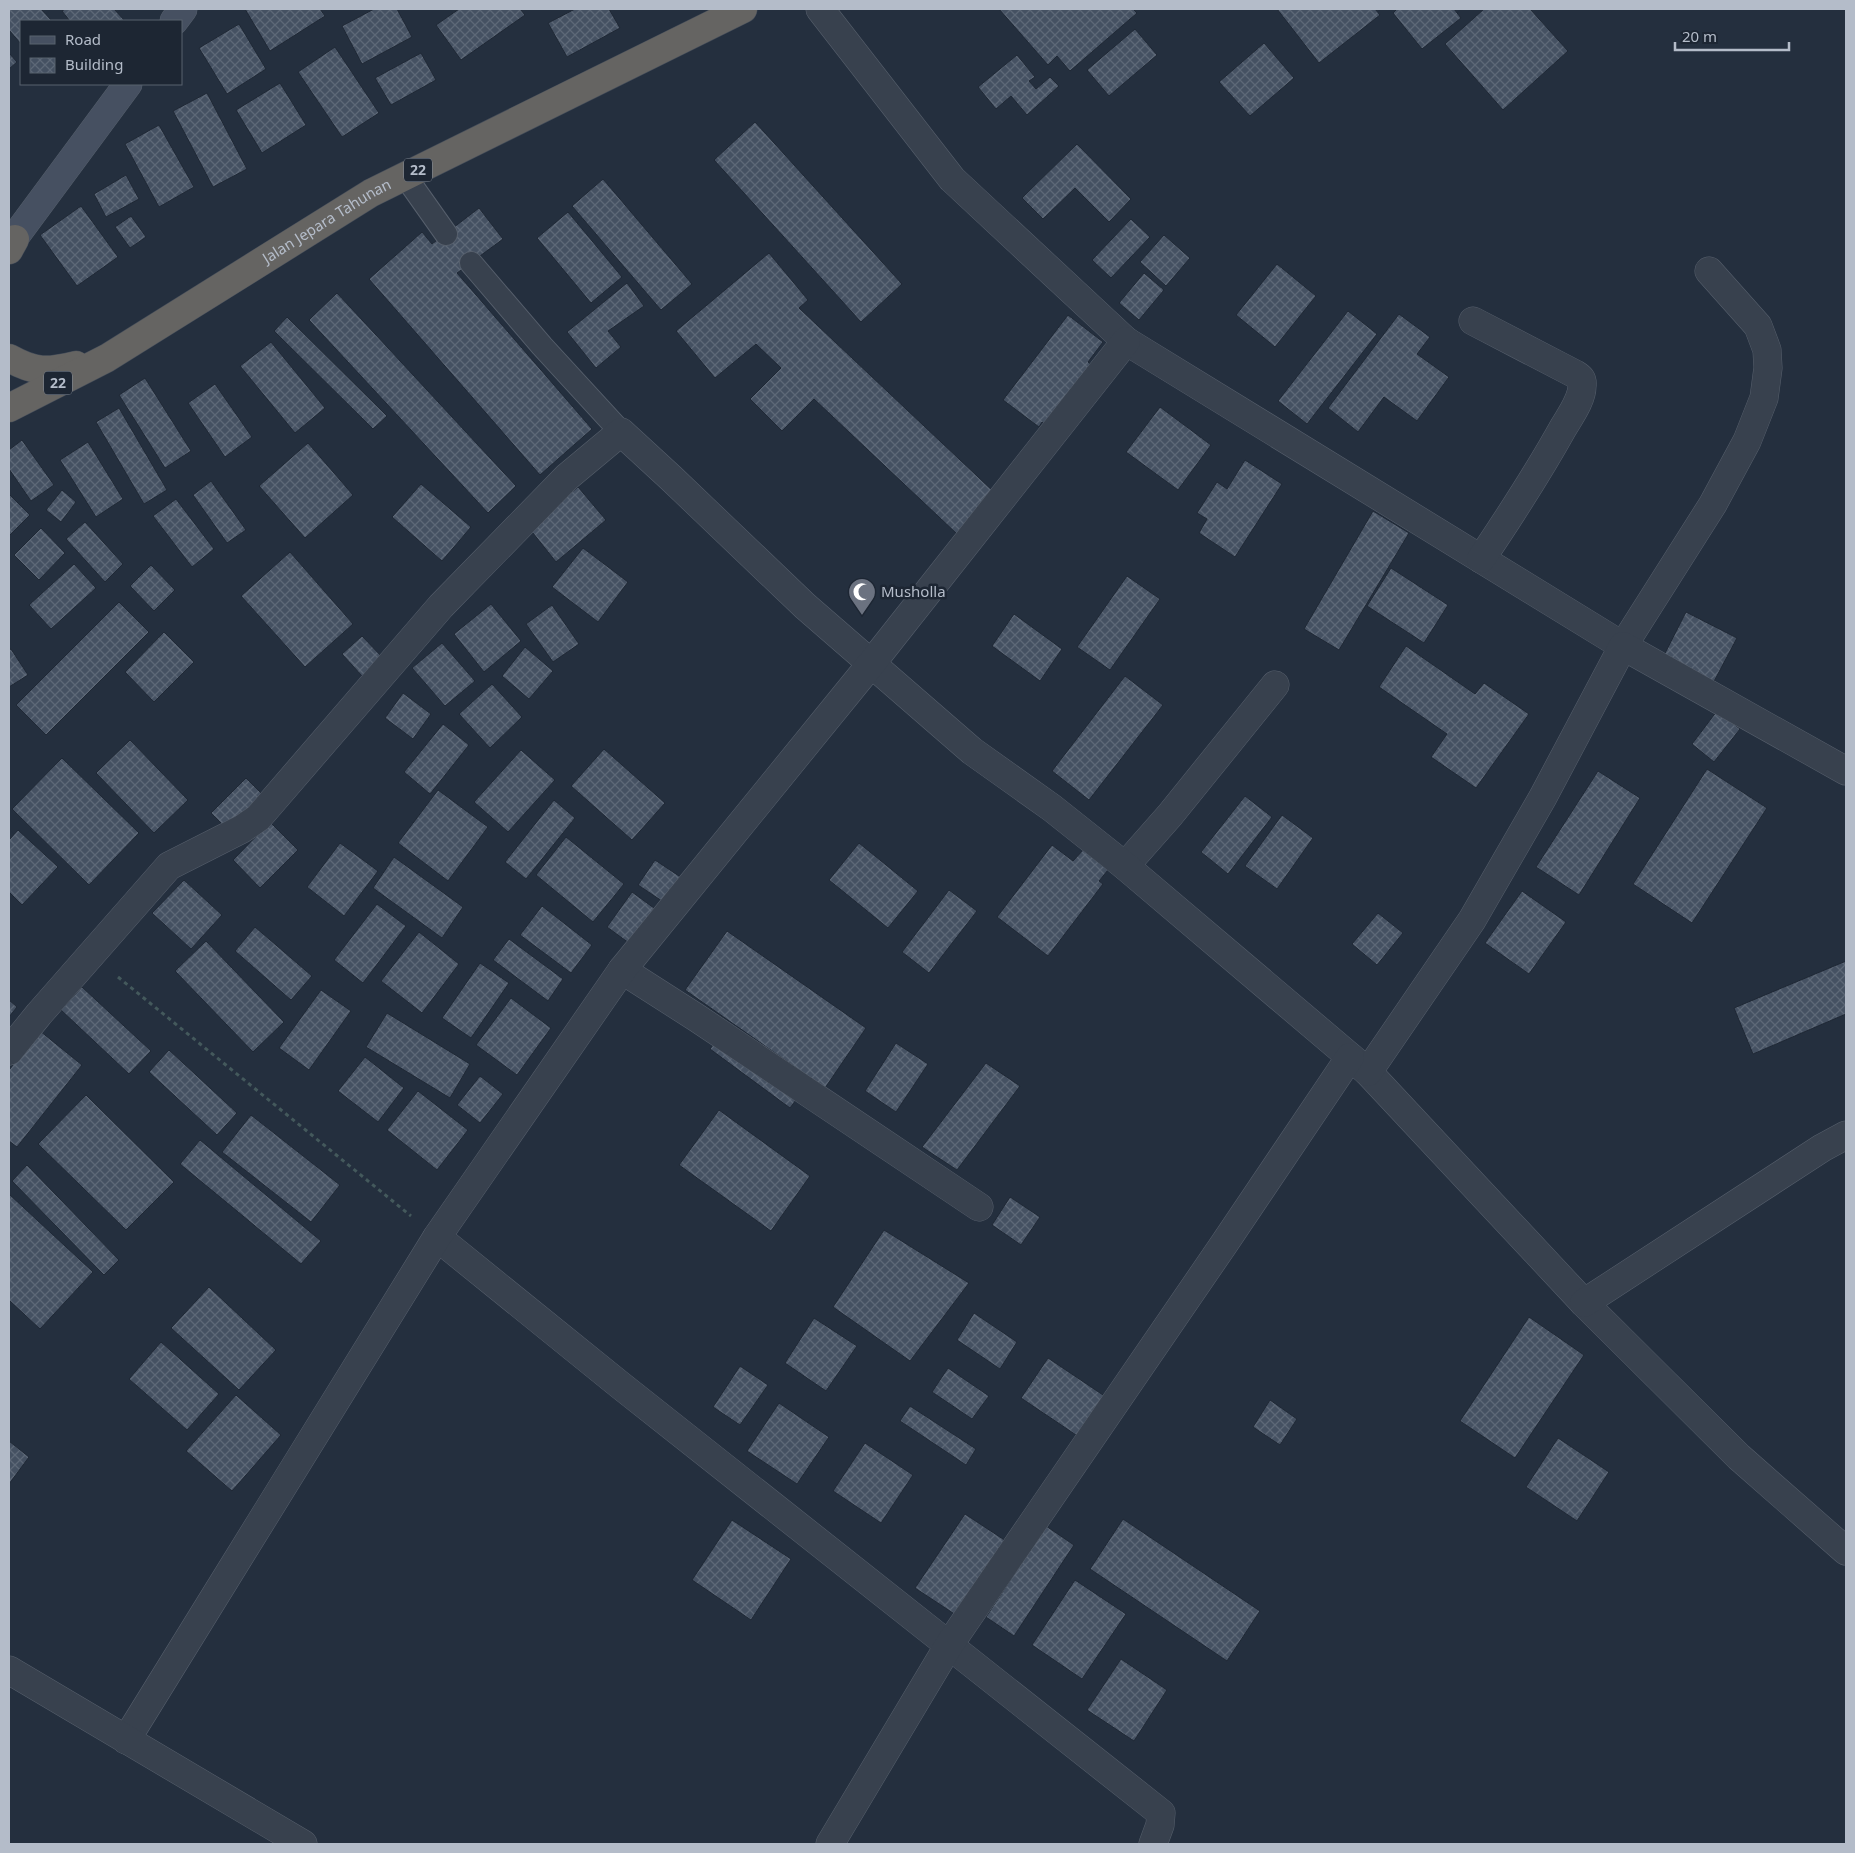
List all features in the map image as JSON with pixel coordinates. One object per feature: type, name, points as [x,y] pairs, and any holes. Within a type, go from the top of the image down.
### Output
[{"type":"highway","name":"Jalan Jepara Tahunan","points":[[107,358],[371,193],[743,9]]},
{"type":"highway","points":[[9,358],[22,366],[39,371],[55,370],[107,358]]},
{"type":"highway","name":"22","points":[[9,408],[107,358]]},
{"type":"main road","points":[[175,20],[184,9]]},
{"type":"main road","points":[[11,245],[127,85]]},
{"type":"street","points":[[820,9],[952,180],[1126,341],[1623,646],[1846,771]]},
{"type":"street","points":[[830,1844],[949,1645],[1224,1244],[1359,1065],[1472,920],[1543,797],[1623,646],[1713,504],[1747,441],[1764,398],[1768,368],[1766,350],[1758,326],[1709,271]]},
{"type":"street","points":[[1474,321],[1575,374],[1581,378],[1583,384],[1582,392],[1571,415],[1537,474],[1481,559]]},
{"type":"street","points":[[126,1740],[437,1237],[622,970],[871,664],[1126,341]]},
{"type":"street","points":[[9,1051],[169,866],[242,829],[258,818],[440,606],[567,477],[622,432],[805,606],[972,751],[1052,808],[1124,866],[1359,1065],[1584,1303],[1739,1457],[1846,1551]]},
{"type":"street","points":[[1124,866],[1170,815],[1275,686]]},
{"type":"street","points":[[622,970],[979,1207]]},
{"type":"street","points":[[1584,1303],[1822,1148],[1846,1135]]},
{"type":"street","points":[[437,1237],[620,1385],[1161,1813],[1160,1825],[1153,1844]]},
{"type":"street","points":[[9,1670],[303,1844]]},
{"type":"lane","points":[[405,176],[446,234]]},
{"type":"lane","points":[[471,263],[542,346],[622,432]]},
{"type":"path","points":[[91,955],[437,1237]]},
{"type":"building","points":[[9,9],[41,9],[51,20],[20,20],[20,43],[9,30]]},
{"type":"building","points":[[65,9],[114,9],[124,20],[69,20],[62,11]]},
{"type":"building","points":[[245,9],[320,9],[325,16],[270,51]]},
{"type":"building","points":[[374,9],[397,9],[412,37],[362,64],[342,26]]},
{"type":"building","points":[[459,9],[520,9],[525,15],[461,60],[436,25]]},
{"type":"building","points":[[575,9],[609,9],[620,28],[567,57],[548,23]]},
{"type":"building","points":[[999,9],[1133,9],[1137,13],[1070,71],[1057,56],[1048,65]]},
{"type":"building","points":[[1277,9],[1375,9],[1380,15],[1319,63]]},
{"type":"building","points":[[1397,9],[1454,9],[1461,18],[1422,49],[1393,13]]},
{"type":"building","points":[[1484,9],[1530,9],[1568,51],[1503,110],[1445,44]]},
{"type":"building","points":[[239,24],[266,69],[227,94],[199,48]]},
{"type":"building","points":[[1135,29],[1157,55],[1109,96],[1087,70]]},
{"type":"building","points":[[1264,43],[1294,78],[1250,116],[1219,82]]},
{"type":"building","points":[[335,47],[379,113],[342,137],[298,72]]},
{"type":"building","points":[[9,53],[17,62],[9,69]]},
{"type":"building","points":[[421,53],[436,80],[391,105],[375,78]]},
{"type":"building","points":[[1017,55],[1035,77],[1029,81],[1036,89],[1050,77],[1059,86],[1027,115],[1011,96],[996,109],[978,87]]},
{"type":"building","points":[[280,83],[306,125],[262,153],[236,110]]},
{"type":"building","points":[[207,93],[247,169],[213,187],[173,111]]},
{"type":"building","points":[[755,122],[902,284],[861,322],[714,160]]},
{"type":"building","points":[[159,125],[194,187],[159,207],[125,144]]},
{"type":"building","points":[[1077,144],[1131,199],[1109,222],[1075,188],[1043,219],[1022,198]]},
{"type":"building","points":[[126,175],[139,199],[106,217],[94,194]]},
{"type":"building","points":[[603,179],[692,284],[661,310],[572,206]]},
{"type":"building","points":[[81,206],[118,257],[77,286],[40,235]]},
{"type":"building","points":[[479,208],[503,239],[457,273],[592,429],[540,475],[369,279],[422,232],[432,244]]},
{"type":"building","points":[[568,212],[622,277],[591,303],[537,238]]},
{"type":"building","points":[[131,216],[146,237],[130,248],[115,227]]},
{"type":"building","points":[[1131,219],[1150,237],[1111,278],[1092,260]]},
{"type":"building","points":[[1164,235],[1190,258],[1166,286],[1140,262]]},
{"type":"building","points":[[769,253],[808,300],[799,308],[995,493],[957,534],[814,399],[782,431],[750,399],[781,368],[756,344],[715,378],[676,331]]},
{"type":"building","points":[[1277,264],[1316,296],[1275,347],[1236,315]]},
{"type":"building","points":[[1144,273],[1164,290],[1139,320],[1119,303]]},
{"type":"building","points":[[627,283],[644,306],[608,331],[621,347],[596,368],[567,332]]},
{"type":"building","points":[[337,293],[516,486],[488,513],[309,320]]},
{"type":"building","points":[[1348,311],[1377,334],[1307,424],[1278,401]]},
{"type":"building","points":[[1399,314],[1430,337],[1417,354],[1449,377],[1417,421],[1384,397],[1358,432],[1328,408]]},
{"type":"building","points":[[1068,315],[1103,342],[1088,362],[1100,372],[1053,430],[1042,422],[1039,427],[1003,400]]},
{"type":"building","points":[[287,317],[387,416],[373,429],[274,331]]},
{"type":"building","points":[[271,342],[325,408],[295,433],[240,366]]},
{"type":"building","points":[[145,378],[191,451],[165,468],[119,395]]},
{"type":"building","points":[[215,384],[252,437],[225,457],[188,403]]},
{"type":"building","points":[[1160,407],[1211,445],[1178,490],[1126,452]]},
{"type":"building","points":[[119,408],[167,490],[144,504],[96,422]]},
{"type":"building","points":[[22,440],[54,485],[31,501],[9,469],[9,450]]},
{"type":"building","points":[[88,442],[123,499],[96,517],[60,460]]},
{"type":"building","points":[[308,443],[353,495],[305,538],[259,486]]},
{"type":"building","points":[[1245,460],[1282,484],[1235,557],[1199,533],[1207,519],[1197,513],[1217,482],[1227,489]]},
{"type":"building","points":[[211,481],[246,530],[227,543],[193,495]]},
{"type":"building","points":[[421,484],[471,527],[442,561],[392,517]]},
{"type":"building","points":[[578,487],[606,520],[556,562],[529,528]]},
{"type":"building","points":[[62,490],[76,502],[61,522],[46,510]]},
{"type":"building","points":[[9,494],[30,515],[9,536]]},
{"type":"building","points":[[176,499],[214,549],[192,567],[153,516]]},
{"type":"building","points":[[1373,511],[1409,533],[1339,650],[1304,629]]},
{"type":"building","points":[[85,522],[123,564],[105,582],[66,539]]},
{"type":"building","points":[[41,528],[65,553],[39,580],[14,555]]},
{"type":"building","points":[[583,548],[628,582],[598,622],[552,587]]},
{"type":"building","points":[[290,552],[353,624],[305,667],[241,596]]},
{"type":"building","points":[[74,564],[96,588],[51,629],[29,605]]},
{"type":"building","points":[[151,565],[175,590],[154,611],[130,586]]},
{"type":"building","points":[[1391,568],[1448,605],[1424,643],[1367,606]]},
{"type":"building","points":[[1127,576],[1160,599],[1110,670],[1077,647]]},
{"type":"building","points":[[119,602],[149,632],[46,735],[16,705]]},
{"type":"building","points":[[491,604],[521,641],[484,672],[454,634]]},
{"type":"building","points":[[552,605],[579,644],[553,662],[526,624]]},
{"type":"building","points":[[1686,612],[1737,638],[1710,689],[1660,663]]},
{"type":"building","points":[[1014,614],[1062,649],[1040,681],[992,646]]},
{"type":"building","points":[[164,632],[194,662],[154,702],[125,672]]},
{"type":"building","points":[[362,636],[383,658],[362,676],[342,654]]},
{"type":"building","points":[[442,643],[475,681],[445,706],[412,668]]},
{"type":"building","points":[[1406,646],[1475,694],[1484,683],[1529,714],[1476,788],[1431,757],[1447,734],[1379,687]]},
{"type":"building","points":[[525,647],[553,671],[529,699],[502,676]]},
{"type":"building","points":[[11,649],[28,675],[9,687],[9,650]]},
{"type":"building","points":[[1125,676],[1163,705],[1089,800],[1052,771]]},
{"type":"building","points":[[492,684],[522,717],[490,748],[459,714]]},
{"type":"building","points":[[403,693],[431,714],[413,739],[385,718]]},
{"type":"building","points":[[1717,711],[1740,729],[1714,762],[1692,744]]},
{"type":"building","points":[[443,724],[469,745],[430,794],[404,772]]},
{"type":"building","points":[[130,740],[188,800],[154,833],[96,773]]},
{"type":"building","points":[[604,749],[665,803],[632,840],[571,786]]},
{"type":"building","points":[[521,750],[555,780],[508,832],[474,802]]},
{"type":"building","points":[[62,758],[139,833],[89,885],[12,809]]},
{"type":"building","points":[[1707,769],[1767,808],[1692,923],[1633,884]]},
{"type":"building","points":[[1598,771],[1640,798],[1579,895],[1536,867]]},
{"type":"building","points":[[246,778],[266,798],[231,833],[211,813]]},
{"type":"building","points":[[438,790],[488,827],[448,881],[398,843]]},
{"type":"building","points":[[1245,796],[1272,817],[1228,874],[1201,852]]},
{"type":"building","points":[[554,800],[575,818],[526,879],[505,862]]},
{"type":"building","points":[[1282,815],[1313,838],[1277,889],[1245,866]]},
{"type":"building","points":[[270,822],[298,850],[260,888],[233,860]]},
{"type":"building","points":[[18,830],[58,867],[22,905],[9,892],[9,840]]},
{"type":"building","points":[[566,837],[624,884],[593,922],[536,875]]},
{"type":"building","points":[[340,843],[378,871],[344,916],[307,887]]},
{"type":"building","points":[[859,843],[918,891],[888,928],[829,880]]},
{"type":"building","points":[[1052,845],[1073,861],[1084,849],[1108,870],[1099,881],[1103,884],[1048,956],[997,917]]},
{"type":"building","points":[[394,857],[463,907],[442,938],[373,888]]},
{"type":"building","points":[[655,860],[688,882],[671,907],[638,885]]},
{"type":"building","points":[[184,880],[222,915],[191,949],[152,913]]},
{"type":"building","points":[[949,890],[977,911],[929,973],[902,952]]},
{"type":"building","points":[[1522,891],[1566,922],[1529,974],[1485,943]]},
{"type":"building","points":[[632,892],[658,911],[633,946],[607,927]]},
{"type":"building","points":[[377,904],[406,926],[363,983],[334,960]]},
{"type":"building","points":[[542,906],[592,945],[571,973],[520,935]]},
{"type":"building","points":[[1378,913],[1403,933],[1377,965],[1352,944]]},
{"type":"building","points":[[255,927],[312,976],[291,1000],[235,951]]},
{"type":"building","points":[[727,931],[866,1028],[825,1088],[685,990]]},
{"type":"building","points":[[419,932],[459,964],[422,1013],[381,981]]},
{"type":"building","points":[[509,939],[563,979],[548,1001],[493,960]]},
{"type":"building","points":[[206,941],[284,1022],[253,1052],[175,971]]},
{"type":"building","points":[[1846,961],[1846,1014],[1753,1054],[1734,1008]]},
{"type":"building","points":[[480,963],[509,983],[471,1038],[442,1018]]},
{"type":"building","points":[[82,987],[151,1051],[129,1074],[61,1010]]},
{"type":"building","points":[[321,990],[351,1011],[309,1070],[279,1048]]},
{"type":"building","points":[[511,998],[551,1028],[517,1075],[476,1045]]},
{"type":"building","points":[[9,1000],[17,1007],[9,1017]]},
{"type":"building","points":[[387,1013],[470,1064],[450,1098],[366,1047]]},
{"type":"building","points":[[40,1031],[82,1065],[17,1147],[9,1141],[9,1070]]},
{"type":"building","points":[[719,1037],[799,1096],[790,1108],[710,1049]]},
{"type":"building","points":[[896,1043],[928,1064],[896,1112],[865,1091]]},
{"type":"building","points":[[169,1050],[237,1113],[217,1135],[149,1072]]},
{"type":"building","points":[[365,1057],[404,1088],[378,1122],[338,1091]]},
{"type":"building","points":[[986,1063],[1020,1086],[957,1170],[922,1147]]},
{"type":"building","points":[[480,1076],[503,1094],[480,1123],[457,1105]]},
{"type":"building","points":[[418,1091],[468,1130],[437,1170],[387,1130]]},
{"type":"building","points":[[86,1095],[174,1182],[126,1230],[38,1144]]},
{"type":"building","points":[[719,1110],[810,1176],[771,1231],[679,1165]]},
{"type":"building","points":[[251,1115],[340,1185],[311,1222],[222,1152]]},
{"type":"building","points":[[200,1140],[321,1241],[301,1264],[180,1164]]},
{"type":"building","points":[[27,1165],[119,1260],[104,1275],[12,1181]]},
{"type":"building","points":[[9,1194],[93,1272],[40,1329],[9,1300]]},
{"type":"building","points":[[1010,1197],[1040,1217],[1021,1245],[992,1225]]},
{"type":"building","points":[[884,1230],[969,1283],[910,1361],[833,1307]]},
{"type":"building","points":[[209,1287],[276,1350],[239,1390],[171,1328]]},
{"type":"building","points":[[974,1313],[1017,1342],[1000,1369],[957,1340]]},
{"type":"building","points":[[1529,1317],[1584,1355],[1515,1458],[1460,1421]]},
{"type":"building","points":[[814,1318],[857,1346],[826,1391],[785,1363]]},
{"type":"building","points":[[161,1342],[219,1394],[187,1430],[129,1379]]},
{"type":"building","points":[[1048,1358],[1109,1399],[1082,1439],[1021,1398]]},
{"type":"building","points":[[740,1366],[768,1385],[740,1425],[713,1407]]},
{"type":"building","points":[[948,1368],[989,1396],[972,1419],[932,1392]]},
{"type":"building","points":[[236,1395],[281,1435],[232,1491],[186,1451]]},
{"type":"building","points":[[1270,1400],[1297,1419],[1280,1445],[1253,1427]]},
{"type":"building","points":[[779,1403],[829,1437],[797,1484],[747,1451]]},
{"type":"building","points":[[910,1406],[976,1449],[966,1465],[900,1421]]},
{"type":"building","points":[[1558,1438],[1609,1472],[1577,1521],[1526,1487]]},
{"type":"building","points":[[9,1441],[29,1457],[9,1484]]},
{"type":"building","points":[[865,1443],[913,1475],[881,1523],[833,1491]]},
{"type":"building","points":[[965,1514],[1009,1543],[959,1617],[915,1588]]},
{"type":"building","points":[[1123,1519],[1260,1611],[1227,1661],[1090,1569]]},
{"type":"building","points":[[732,1520],[791,1559],[751,1620],[692,1580]]},
{"type":"building","points":[[1046,1526],[1074,1545],[1014,1636],[986,1617]]},
{"type":"building","points":[[1075,1580],[1126,1614],[1082,1679],[1032,1645]]},
{"type":"building","points":[[1121,1659],[1167,1690],[1134,1741],[1087,1710]]},
{"type":"place","name":"Musholla","points":[[862,616]]}]
